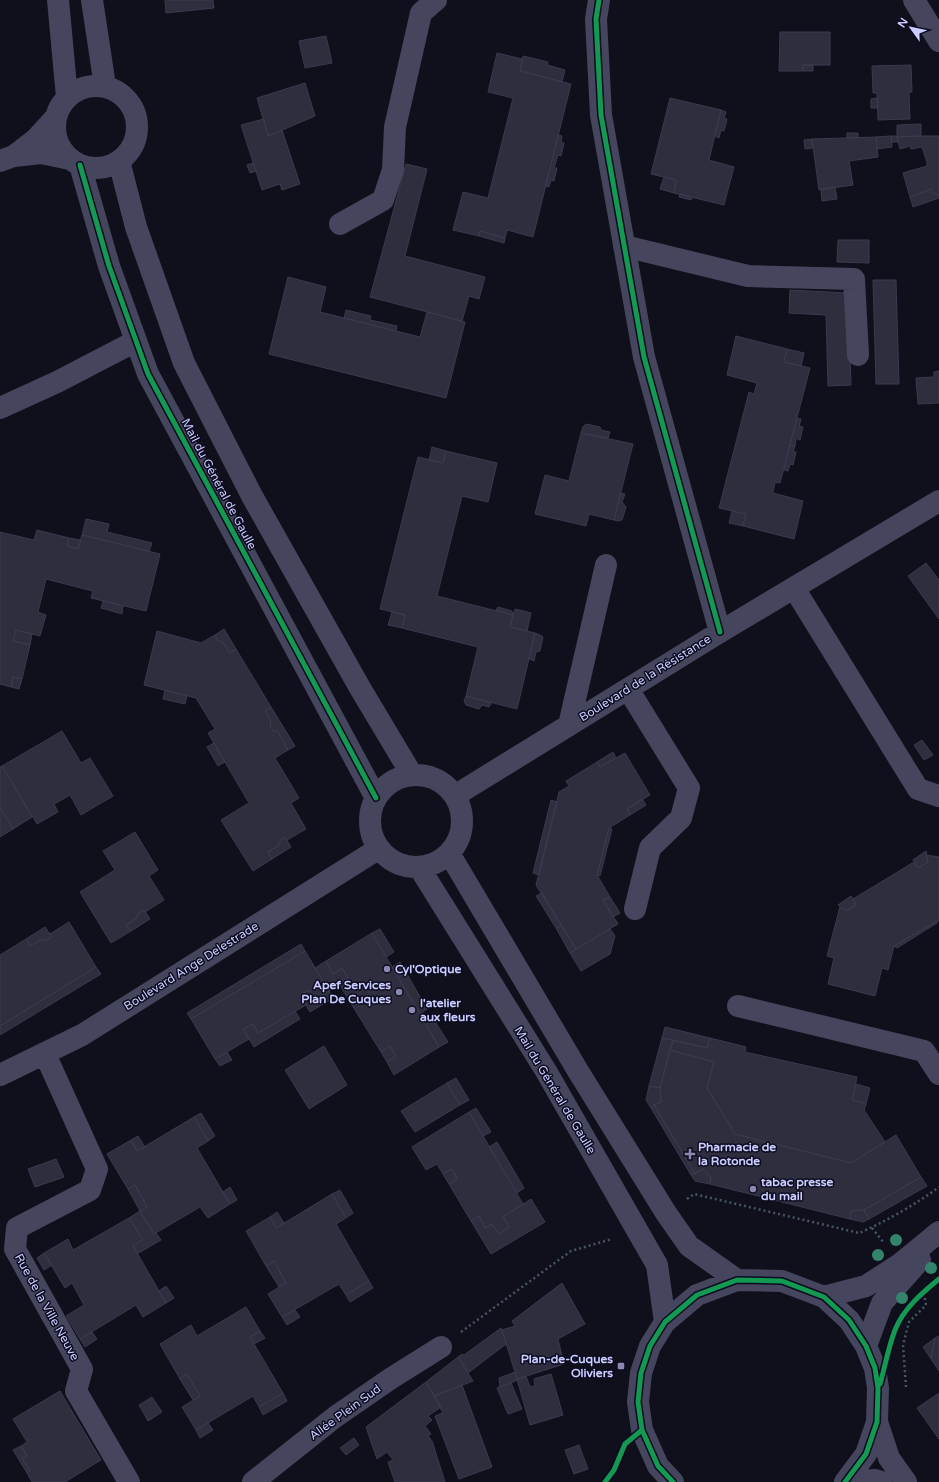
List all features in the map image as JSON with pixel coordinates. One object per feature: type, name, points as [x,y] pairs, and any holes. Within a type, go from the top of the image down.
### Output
[{"type":"street","points":[[58,0],[67,97]]},
{"type":"street","points":[[92,0],[105,86]]},
{"type":"street","points":[[340,224],[383,200],[393,170],[395,127],[421,13],[436,0]]},
{"type":"street","points":[[599,0],[596,19],[601,115],[644,357],[720,632]]},
{"type":"street","points":[[914,0],[939,41]]},
{"type":"street","points":[[7,159],[41,153],[93,168],[106,166],[119,161],[129,152],[136,139],[138,126],[135,112],[128,100],[118,91],[105,86],[91,86],[78,89],[67,97],[60,106],[56,117],[55,129],[57,140],[62,150],[75,162]]},
{"type":"street","points":[[7,159],[36,139],[56,117]]},
{"type":"street","name":"Mail du Général de Gaulle","points":[[119,161],[139,234],[184,363],[256,502],[360,688],[412,775]]},
{"type":"street","name":"Mail du Général de Gaulle","points":[[75,162],[109,266],[148,374],[376,798]]},
{"type":"street","points":[[624,246],[748,276],[854,279],[858,355]]},
{"type":"street","points":[[0,408],[57,382],[136,341]]},
{"type":"street","name":"Boulevard de la Résistance","points":[[456,796],[720,632],[939,501]]},
{"type":"street","points":[[569,725],[606,565]]},
{"type":"street","points":[[794,588],[918,789],[939,796]]},
{"type":"street","points":[[628,689],[689,788],[681,818],[650,848],[635,909]]},
{"type":"street","points":[[401,776],[429,776],[442,781],[456,796],[463,817],[462,831],[456,845],[450,853],[434,864],[419,867],[404,866],[391,860],[378,849],[372,838],[370,823],[376,798],[388,783],[401,776]]},
{"type":"street","name":"Boulevard Ange Delestrade","points":[[0,1075],[82,1035],[378,849]]},
{"type":"street","points":[[450,853],[578,1072],[666,1213],[689,1246],[737,1280]]},
{"type":"street","name":"Mail du Général de Gaulle","points":[[419,867],[546,1071],[657,1265],[665,1322]]},
{"type":"street","points":[[738,1006],[924,1051],[939,1074]]},
{"type":"street","name":"Rue de la Ville Neuve","points":[[45,1054],[97,1170],[90,1190],[17,1228],[15,1249],[82,1369],[76,1391],[129,1482]]},
{"type":"street","points":[[824,1297],[866,1286],[900,1264],[939,1232]]},
{"type":"street","points":[[866,1346],[882,1302],[939,1239]]},
{"type":"street","points":[[672,1482],[658,1466],[642,1430],[638,1402],[641,1373],[650,1346],[665,1322],[697,1295],[737,1280],[782,1281],[824,1297],[849,1320],[866,1346],[875,1368],[878,1388],[877,1422],[866,1454],[846,1482]]},
{"type":"street","name":"Allée Plein Sud","points":[[253,1482],[335,1417],[390,1379],[441,1347]]},
{"type":"street","points":[[877,1422],[889,1458],[906,1482]]},
{"type":"street","points":[[846,1482],[875,1480],[881,1482]]},
{"type":"path","points":[[694,1194],[859,1233],[872,1228],[930,1194],[939,1187]]},
{"type":"path","points":[[872,1228],[878,1236]]},
{"type":"path","points":[[441,1347],[571,1251],[639,1232]]},
{"type":"path","points":[[918,1298],[929,1287]]},
{"type":"path","points":[[906,1388],[903,1345],[909,1322],[926,1305],[924,1292]]},
{"type":"building","points":[[165,0],[213,0],[214,8],[166,13]]},
{"type":"building","points":[[780,32],[830,32],[830,65],[803,65],[803,71],[779,71]]},
{"type":"building","points":[[326,36],[332,63],[305,68],[299,41]]},
{"type":"building","points":[[497,53],[522,59],[520,71],[571,84],[533,237],[507,230],[505,238],[480,231],[479,236],[453,230],[463,192],[488,198],[513,98],[488,92]]},
{"type":"building","points":[[523,56],[548,62],[547,65],[565,70],[562,82],[520,71]]},
{"type":"building","points":[[803,65],[813,65],[813,71],[803,71]]},
{"type":"building","points":[[911,65],[912,92],[909,92],[910,119],[878,120],[877,93],[873,93],[872,66]]},
{"type":"building","points":[[305,83],[315,116],[268,136],[257,98]]},
{"type":"building","points":[[670,98],[721,110],[709,160],[734,167],[724,205],[674,193],[676,180],[651,174]]},
{"type":"building","points":[[877,98],[878,108],[871,108],[871,99]]},
{"type":"building","points":[[721,110],[726,112],[724,118],[727,119],[724,131],[721,130],[719,138],[715,136]]},
{"type":"building","points":[[264,119],[268,136],[282,130],[300,184],[282,190],[280,184],[262,190],[241,125]]},
{"type":"building","points":[[921,124],[921,136],[897,137],[897,125]]},
{"type":"building","points":[[847,133],[858,133],[858,138],[847,138]]},
{"type":"building","points":[[558,135],[562,136],[561,142],[564,143],[561,156],[558,155],[554,168],[557,168],[554,181],[551,180],[549,187],[546,186]]},
{"type":"building","points":[[891,136],[897,136],[898,142],[892,142]]},
{"type":"building","points":[[891,136],[892,147],[877,149],[876,137]]},
{"type":"building","points":[[939,136],[939,195],[932,193],[931,189],[910,197],[903,173],[927,166],[927,162],[922,147],[911,149],[910,146],[900,149],[897,137]]},
{"type":"building","points":[[876,137],[878,157],[849,161],[853,185],[819,190],[812,139]]},
{"type":"building","points":[[812,139],[813,148],[805,149],[804,140]]},
{"type":"building","points":[[253,163],[256,171],[250,173],[247,165]]},
{"type":"building","points":[[406,164],[427,169],[405,256],[485,277],[479,299],[469,296],[462,321],[370,297]]},
{"type":"building","points":[[664,177],[676,180],[674,193],[660,189]]},
{"type":"building","points":[[835,187],[837,199],[822,201],[821,189]]},
{"type":"building","points":[[931,189],[932,193],[939,195],[939,198],[913,207],[910,197]]},
{"type":"building","points":[[680,194],[692,197],[691,200],[679,197]]},
{"type":"building","points":[[480,231],[505,238],[504,243],[479,236]]},
{"type":"building","points":[[838,240],[869,240],[869,263],[837,262]]},
{"type":"building","points":[[288,277],[326,287],[320,312],[420,337],[427,312],[465,322],[446,398],[269,354]]},
{"type":"building","points":[[873,280],[896,280],[899,384],[876,384]]},
{"type":"building","points":[[790,290],[848,293],[851,385],[828,386],[826,315],[789,313]]},
{"type":"building","points":[[346,310],[371,316],[370,320],[397,326],[396,331],[344,318]]},
{"type":"building","points":[[736,336],[787,349],[784,362],[810,368],[780,483],[775,482],[773,493],[803,501],[794,539],[743,526],[746,514],[719,508],[749,392],[754,394],[757,383],[727,375]]},
{"type":"building","points":[[787,349],[804,353],[801,366],[784,362]]},
{"type":"building","points":[[939,371],[939,403],[918,404],[916,378],[934,377],[934,372]]},
{"type":"building","points":[[797,418],[801,419],[799,426],[803,427],[800,440],[796,438],[795,446],[790,445]]},
{"type":"building","points":[[586,424],[600,427],[601,430],[610,432],[608,438],[581,433]]},
{"type":"building","points":[[581,433],[633,444],[614,520],[589,514],[586,526],[535,514],[545,475],[569,481]]},
{"type":"building","points":[[790,445],[795,446],[793,452],[796,452],[793,465],[790,464],[788,471],[784,470]]},
{"type":"building","points":[[432,447],[446,451],[443,463],[429,460]]},
{"type":"building","points":[[446,451],[497,463],[488,502],[462,496],[437,596],[513,615],[510,627],[535,633],[517,709],[466,696],[478,647],[402,628],[405,615],[380,609],[418,457],[443,463]]},
{"type":"building","points":[[620,493],[625,494],[622,502],[626,507],[622,520],[618,521],[614,520]]},
{"type":"building","points":[[732,511],[746,514],[743,526],[729,523]]},
{"type":"building","points":[[86,519],[109,524],[107,532],[152,543],[149,551],[82,535]]},
{"type":"building","points":[[37,530],[69,538],[67,546],[78,549],[82,535],[160,554],[146,611],[91,598],[93,591],[46,579],[38,612],[46,615],[40,636],[16,630],[13,641],[30,645],[22,679],[13,677],[11,687],[0,684],[0,532],[34,540]]},
{"type":"building","points":[[69,538],[81,540],[78,549],[67,546]]},
{"type":"building","points":[[926,563],[939,580],[939,619],[908,576]]},
{"type":"building","points":[[103,601],[123,606],[122,614],[101,608]]},
{"type":"building","points":[[498,607],[512,611],[513,615],[496,610]]},
{"type":"building","points":[[515,609],[531,613],[527,631],[510,627]]},
{"type":"building","points":[[392,612],[405,615],[402,628],[388,625]]},
{"type":"building","points":[[224,629],[236,649],[229,653],[223,642],[218,641],[215,635]]},
{"type":"building","points":[[16,630],[32,634],[30,645],[13,641]]},
{"type":"building","points":[[157,631],[201,643],[215,635],[218,641],[223,642],[229,653],[236,649],[271,707],[265,711],[271,721],[270,726],[274,732],[277,730],[288,750],[275,758],[299,798],[291,803],[306,829],[287,840],[285,837],[280,841],[278,846],[268,852],[272,859],[253,871],[221,820],[249,803],[208,733],[215,729],[196,698],[144,685]]},
{"type":"building","points":[[535,633],[543,637],[540,651],[536,652],[534,661],[529,659]]},
{"type":"building","points":[[13,677],[22,679],[19,689],[11,687]]},
{"type":"building","points":[[165,690],[187,696],[185,704],[163,699]]},
{"type":"building","points":[[466,696],[491,703],[489,707],[482,705],[479,709],[466,705],[464,701]]},
{"type":"building","points":[[271,707],[295,746],[288,750],[277,730],[274,732],[270,726],[271,721],[265,711]]},
{"type":"building","points":[[62,731],[81,763],[90,758],[113,796],[81,815],[70,795],[54,804],[58,812],[37,824],[2,766]]},
{"type":"building","points":[[922,740],[933,755],[924,760],[914,745]]},
{"type":"building","points":[[214,743],[225,762],[218,766],[207,747]]},
{"type":"building","points":[[613,752],[616,758],[600,767],[597,762]]},
{"type":"building","points":[[625,753],[650,795],[627,809],[630,815],[609,828],[597,875],[610,897],[603,900],[618,924],[576,949],[536,885],[559,792],[569,786],[566,781],[597,762],[600,767]]},
{"type":"building","points":[[2,766],[32,817],[13,829],[0,807],[0,767]]},
{"type":"building","points":[[642,799],[646,805],[630,815],[627,809]]},
{"type":"building","points":[[551,800],[557,802],[539,875],[533,873]]},
{"type":"building","points":[[0,807],[13,829],[0,837]]},
{"type":"building","points":[[609,828],[612,829],[600,876],[597,875]]},
{"type":"building","points":[[135,832],[158,870],[149,876],[164,900],[145,912],[144,910],[138,914],[137,918],[126,925],[131,931],[111,943],[80,892],[115,870],[103,851]]},
{"type":"building","points":[[285,837],[291,847],[272,859],[268,852],[278,846],[280,841]]},
{"type":"building","points":[[926,851],[928,862],[918,868],[913,860]]},
{"type":"building","points":[[926,855],[939,857],[939,921],[894,946],[888,970],[882,968],[875,996],[828,984],[834,958],[827,956],[840,907],[846,911],[856,905],[853,899],[914,862],[918,868],[928,862]]},
{"type":"building","points":[[542,893],[561,925],[556,928],[536,896]]},
{"type":"building","points":[[851,896],[856,905],[846,911],[838,905]]},
{"type":"building","points":[[610,897],[620,913],[613,917],[603,900]]},
{"type":"building","points":[[144,910],[150,919],[131,931],[126,925],[137,918],[138,914]]},
{"type":"building","points":[[937,921],[937,923],[897,948],[894,946]]},
{"type":"building","points":[[69,922],[96,967],[0,1026],[0,955],[26,939],[30,946],[40,940],[45,940],[52,937],[50,934]]},
{"type":"building","points":[[561,925],[576,949],[570,953],[556,928]]},
{"type":"building","points":[[45,927],[52,937],[45,940],[40,940],[30,946],[26,939]]},
{"type":"building","points":[[380,929],[394,952],[386,957],[372,933]]},
{"type":"building","points":[[610,929],[615,936],[610,954],[581,971],[570,953]]},
{"type":"building","points":[[372,933],[439,1047],[394,1075],[387,1062],[396,1056],[390,1046],[381,1052],[339,984],[348,978],[342,968],[333,974],[326,961]]},
{"type":"building","points":[[301,944],[305,951],[191,1019],[187,1013]]},
{"type":"building","points":[[305,951],[329,991],[315,999],[309,990],[300,995],[306,1005],[258,1033],[253,1024],[243,1029],[249,1039],[215,1059],[191,1019]]},
{"type":"building","points":[[326,961],[333,974],[342,968],[348,978],[329,991],[315,968]]},
{"type":"building","points":[[400,962],[427,1009],[420,1014],[392,967]]},
{"type":"building","points":[[96,967],[101,974],[0,1035],[0,1026]]},
{"type":"building","points":[[309,990],[315,999],[329,991],[333,998],[310,1012],[300,995]]},
{"type":"building","points":[[295,1011],[300,1019],[254,1047],[243,1029],[253,1024],[258,1033]]},
{"type":"building","points":[[434,1020],[448,1042],[439,1047],[426,1024]]},
{"type":"building","points":[[665,1027],[710,1038],[707,1048],[662,1038]]},
{"type":"building","points":[[662,1038],[673,1040],[660,1088],[649,1086]]},
{"type":"building","points":[[710,1038],[746,1047],[745,1052],[857,1077],[852,1100],[866,1104],[864,1110],[885,1142],[851,1163],[735,1134],[707,1088],[714,1062],[670,1050],[673,1040],[707,1048]]},
{"type":"building","points":[[324,1046],[347,1085],[309,1109],[285,1070]]},
{"type":"building","points":[[390,1046],[396,1056],[387,1062],[381,1052]]},
{"type":"building","points":[[670,1050],[714,1062],[707,1088],[735,1134],[851,1163],[896,1135],[921,1177],[864,1210],[851,1211],[850,1219],[710,1184],[711,1177],[703,1169],[695,1174],[654,1105],[661,1102],[660,1088]]},
{"type":"building","points":[[227,1052],[232,1060],[220,1066],[215,1059]]},
{"type":"building","points":[[456,1078],[469,1100],[460,1105],[447,1083]]},
{"type":"building","points":[[447,1083],[460,1105],[415,1132],[401,1111]]},
{"type":"building","points":[[856,1084],[870,1088],[866,1104],[852,1100]]},
{"type":"building","points":[[649,1086],[660,1088],[661,1102],[651,1108],[646,1100]]},
{"type":"building","points":[[654,1105],[695,1174],[691,1175],[651,1108]]},
{"type":"building","points":[[476,1108],[491,1132],[483,1136],[469,1112]]},
{"type":"building","points":[[469,1112],[523,1204],[503,1217],[509,1227],[499,1234],[492,1224],[485,1228],[479,1216],[471,1221],[449,1184],[457,1179],[452,1169],[443,1174],[437,1164],[426,1170],[412,1147]]},
{"type":"building","points":[[201,1113],[215,1136],[208,1141],[194,1117]]},
{"type":"building","points":[[194,1117],[208,1141],[197,1148],[230,1204],[208,1218],[200,1207],[154,1234],[140,1211],[147,1207],[135,1185],[128,1189],[107,1154],[131,1140],[137,1151]]},
{"type":"building","points":[[138,1136],[145,1147],[137,1151],[131,1140]]},
{"type":"building","points":[[497,1142],[524,1188],[517,1193],[489,1147]]},
{"type":"building","points":[[56,1159],[64,1177],[35,1187],[28,1169]]},
{"type":"building","points":[[452,1169],[457,1179],[449,1184],[443,1174]]},
{"type":"building","points":[[703,1169],[711,1177],[710,1184],[695,1181],[691,1175]]},
{"type":"building","points":[[921,1177],[927,1186],[869,1219],[864,1210]]},
{"type":"building","points":[[135,1185],[147,1207],[140,1211],[128,1189]]},
{"type":"building","points":[[230,1187],[237,1200],[230,1204],[223,1192]]},
{"type":"building","points":[[340,1190],[353,1213],[346,1218],[332,1194]]},
{"type":"building","points":[[332,1194],[346,1218],[336,1224],[369,1281],[346,1295],[339,1284],[282,1317],[268,1294],[286,1283],[274,1261],[266,1266],[246,1231],[270,1217],[276,1228]]},
{"type":"building","points":[[531,1199],[545,1222],[491,1254],[471,1221],[479,1216],[485,1228],[492,1224],[499,1234],[509,1227],[503,1217]]},
{"type":"building","points":[[864,1210],[869,1219],[863,1222],[850,1219],[851,1211]]},
{"type":"building","points":[[140,1211],[154,1234],[156,1233],[161,1240],[137,1254],[133,1246],[143,1240],[129,1218]]},
{"type":"building","points":[[277,1212],[284,1223],[276,1228],[270,1217]]},
{"type":"building","points":[[129,1218],[143,1240],[133,1246],[166,1303],[143,1317],[136,1305],[80,1339],[66,1316],[84,1305],[72,1283],[65,1288],[44,1253],[68,1239],[73,1250]]},
{"type":"building","points":[[44,1253],[52,1265],[44,1270],[37,1258]]},
{"type":"building","points":[[274,1261],[286,1283],[279,1287],[266,1266]]},
{"type":"building","points":[[369,1281],[373,1288],[350,1302],[346,1295]]},
{"type":"building","points":[[562,1283],[585,1324],[558,1339],[564,1364],[517,1379],[502,1330],[515,1326],[512,1321]]},
{"type":"building","points":[[166,1286],[174,1298],[166,1303],[159,1291]]},
{"type":"building","points":[[246,1307],[260,1331],[250,1337],[283,1393],[259,1407],[253,1396],[196,1430],[182,1407],[200,1396],[187,1374],[180,1379],[160,1344],[191,1325],[197,1336]]},
{"type":"building","points":[[295,1310],[300,1317],[287,1325],[282,1317]]},
{"type":"building","points":[[501,1328],[506,1344],[468,1373],[458,1357],[462,1354],[464,1355]]},
{"type":"building","points":[[260,1331],[265,1338],[254,1344],[250,1337]]},
{"type":"building","points":[[92,1332],[97,1339],[85,1347],[80,1339]]},
{"type":"building","points":[[939,1336],[939,1371],[931,1359],[935,1338]]},
{"type":"building","points":[[935,1338],[931,1359],[923,1347]]},
{"type":"building","points":[[458,1357],[473,1381],[434,1396],[426,1382]]},
{"type":"building","points":[[515,1372],[518,1380],[500,1387],[499,1378]]},
{"type":"building","points":[[187,1374],[200,1396],[193,1400],[180,1379]]},
{"type":"building","points":[[551,1374],[563,1415],[530,1425],[517,1379],[526,1376],[530,1387],[535,1386],[534,1379]]},
{"type":"building","points":[[426,1382],[441,1407],[428,1416],[432,1420],[425,1426],[431,1434],[428,1436],[432,1441],[445,1482],[395,1482],[388,1462],[393,1460],[387,1452],[377,1459],[366,1427]]},
{"type":"building","points":[[511,1383],[522,1409],[508,1414],[497,1388]]},
{"type":"building","points":[[462,1385],[492,1467],[459,1479],[435,1416],[443,1413],[434,1396]]},
{"type":"building","points":[[60,1391],[101,1460],[65,1482],[32,1482],[27,1473],[30,1471],[22,1458],[27,1456],[21,1446],[27,1442],[13,1419]]},
{"type":"building","points":[[283,1393],[287,1401],[263,1415],[259,1407]]},
{"type":"building","points":[[939,1393],[939,1439],[917,1408]]},
{"type":"building","points":[[152,1397],[162,1412],[148,1421],[139,1405]]},
{"type":"building","points":[[208,1423],[213,1430],[200,1438],[196,1430]]},
{"type":"building","points":[[354,1438],[359,1445],[346,1455],[340,1448]]},
{"type":"building","points":[[579,1445],[588,1469],[574,1474],[565,1450]]},
{"type":"building","points":[[21,1446],[27,1456],[22,1458],[30,1471],[27,1473],[13,1450]]},
{"type":"cycle path","points":[[599,0],[596,19],[601,115],[644,357],[720,632]]},
{"type":"cycle path","points":[[80,165],[109,266],[148,374],[376,798]]},
{"type":"cycle path","points":[[880,1384],[890,1344],[898,1322],[908,1308],[939,1279]]},
{"type":"cycle path","points":[[673,1482],[658,1466],[642,1430],[638,1402],[641,1373],[650,1346],[665,1322],[697,1295],[737,1280],[782,1281],[824,1297],[849,1320],[866,1346],[875,1368],[878,1388],[877,1422],[866,1454],[845,1482]]},
{"type":"cycle path","points":[[605,1482],[614,1470],[625,1444],[642,1430]]},
{"type":"place","name":"Cyl'Optique","points":[[387,969]]},
{"type":"place","name":"Apef Services Plan De Cuques","points":[[399,992]]},
{"type":"place","name":"l'atelier aux fleurs","points":[[412,1010]]},
{"type":"place","name":"Pharmacie de la Rotonde","points":[[690,1154]]},
{"type":"place","name":"tabac presse du mail","points":[[753,1189]]},
{"type":"place","name":"Plan-de-Cuques Oliviers","points":[[621,1366]]}]
